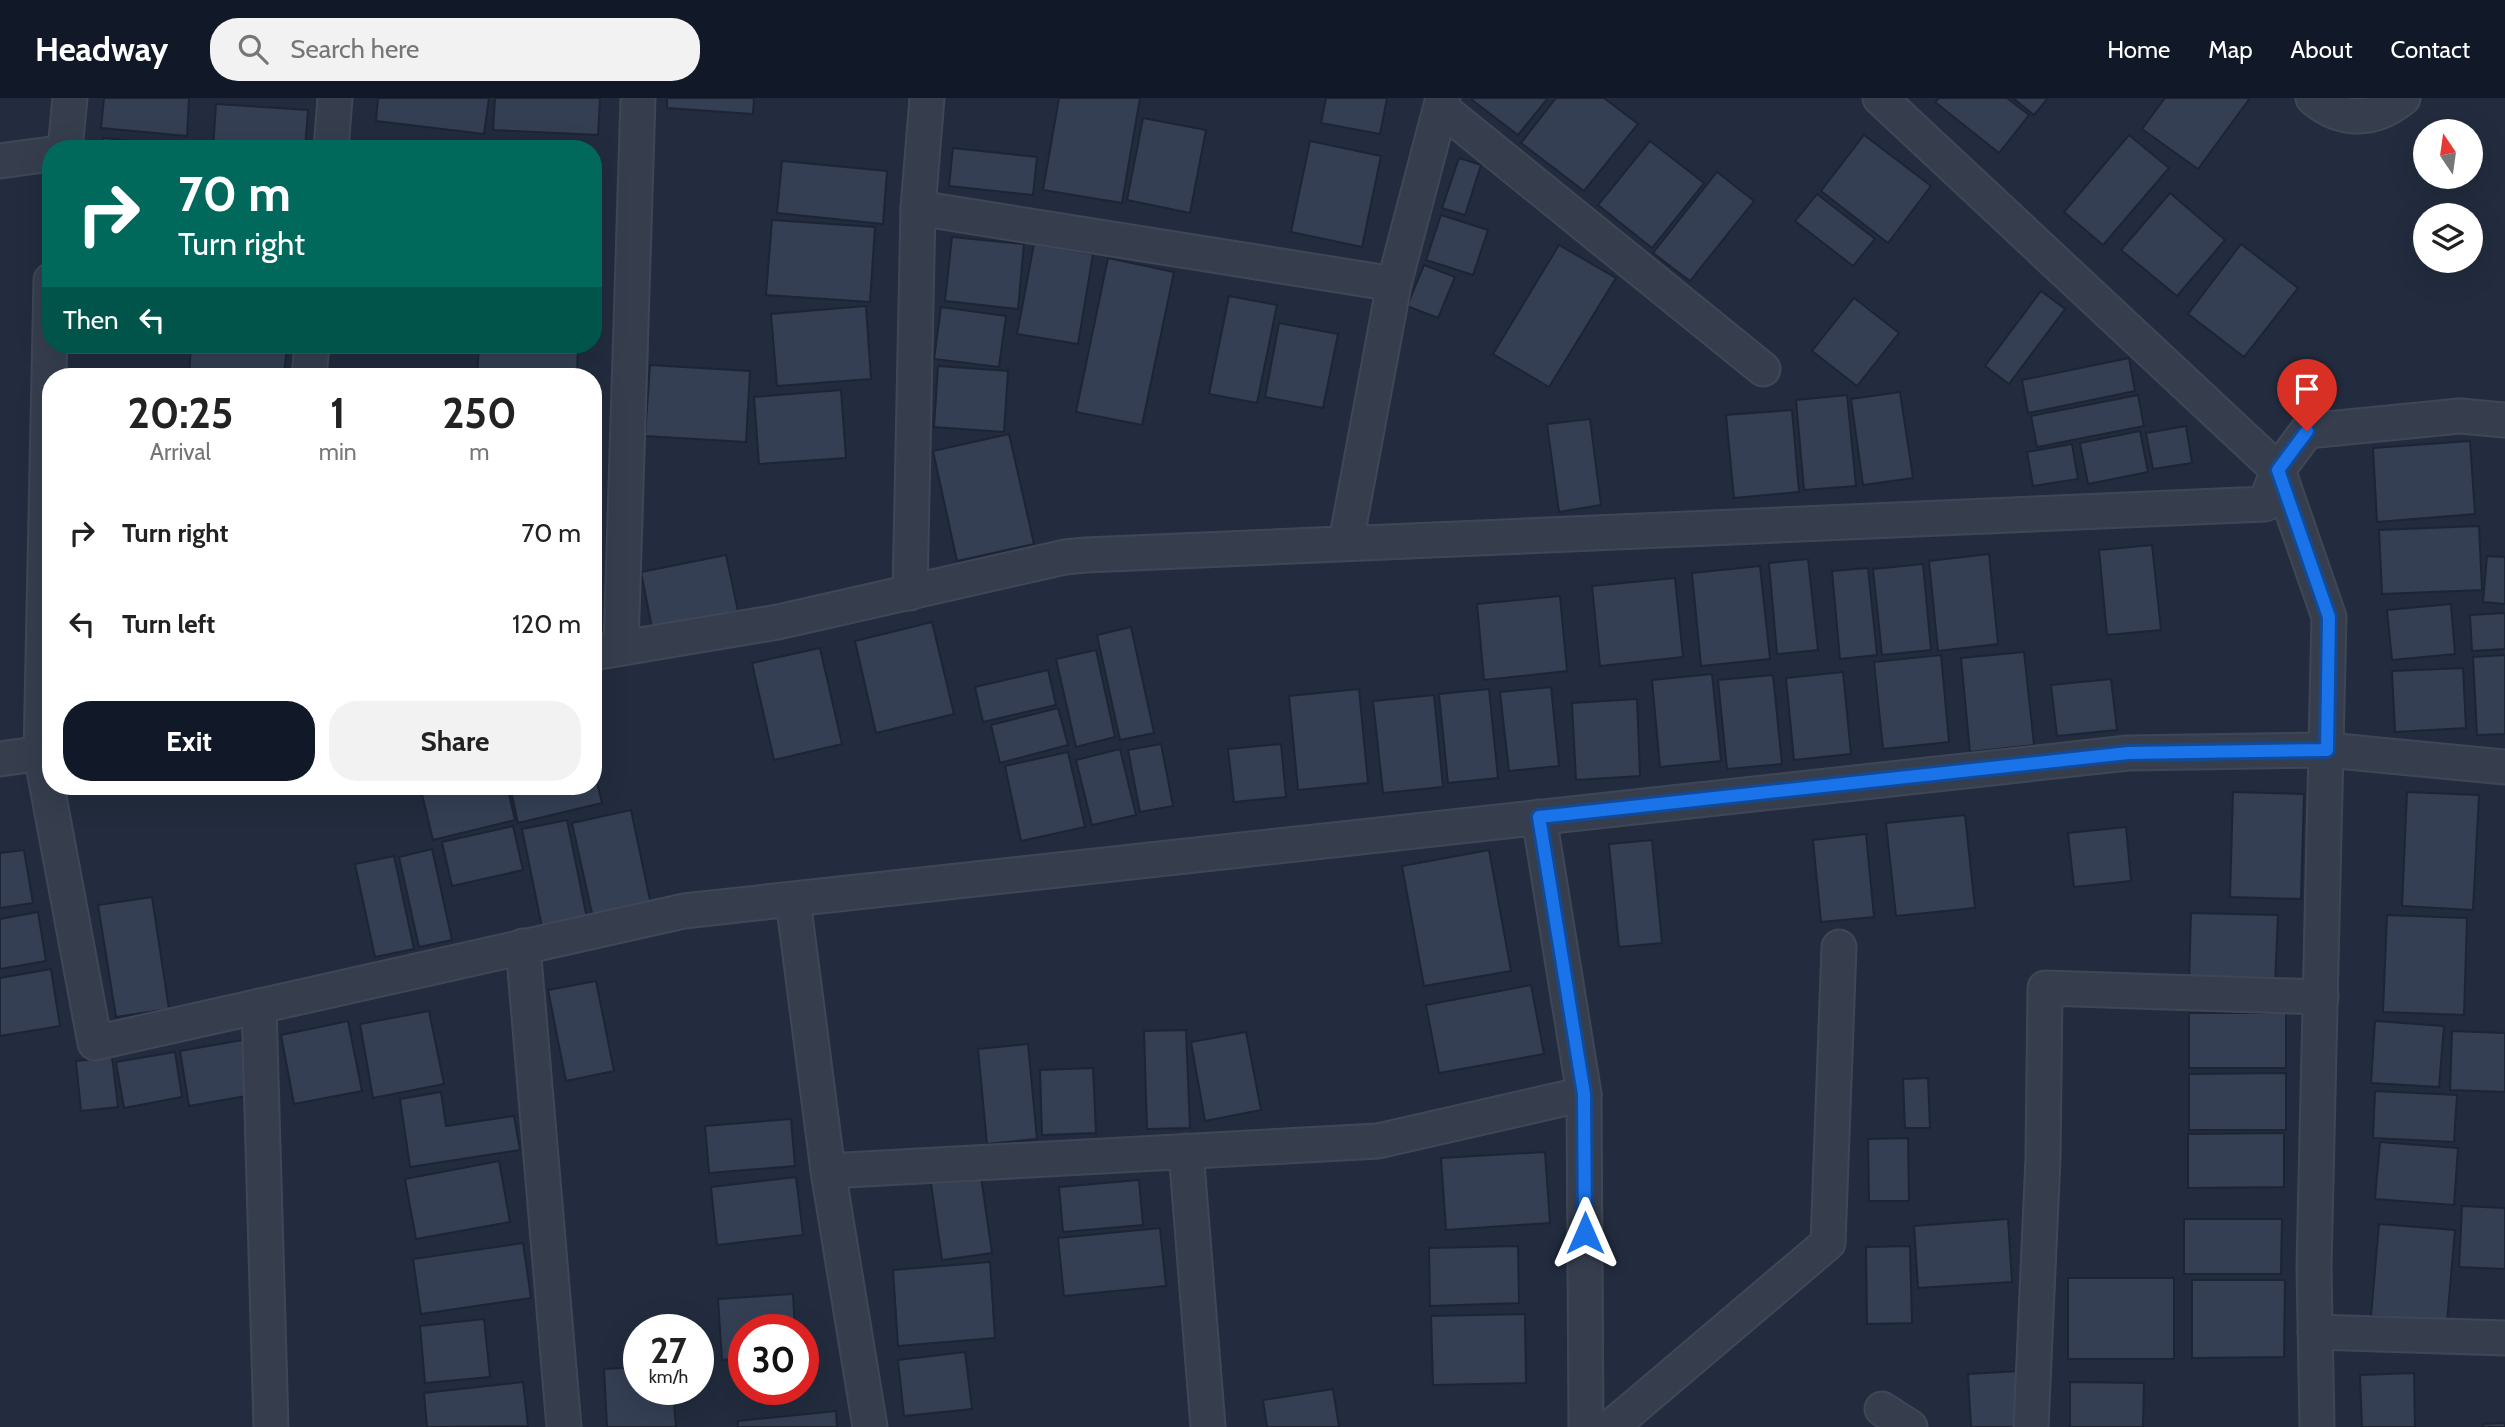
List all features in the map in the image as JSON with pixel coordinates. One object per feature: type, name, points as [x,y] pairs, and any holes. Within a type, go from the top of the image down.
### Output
[{"type":"street","points":[[66,140],[70,98]]},
{"type":"street","points":[[332,140],[335,98]]},
{"type":"street","points":[[638,98],[607,650],[778,622],[1065,556],[2265,504],[2278,470],[2307,431],[2460,416],[2505,420]]},
{"type":"street","points":[[910,593],[918,208],[928,98]]},
{"type":"street","points":[[1880,98],[2278,470],[2329,617],[2314,1268],[2317,1427]]},
{"type":"street","points":[[2313,98],[2323,106],[2361,118],[2388,110],[2403,98]]},
{"type":"street","points":[[1346,542],[1394,284],[1442,103],[1763,369]]},
{"type":"street","points":[[0,161],[42,155]]},
{"type":"street","points":[[918,208],[1394,284]]},
{"type":"street","points":[[53,795],[95,1043],[684,911],[2128,753],[2327,750],[2505,767]]},
{"type":"street","points":[[0,759],[42,754]]},
{"type":"street","points":[[1539,817],[1584,1094],[1586,1427]]},
{"type":"street","points":[[793,900],[828,1171],[870,1427]]},
{"type":"street","points":[[523,946],[564,1427]]},
{"type":"street","points":[[1611,1427],[1828,1244],[1839,947]]},
{"type":"street","points":[[2031,1427],[2043,1158],[2045,988],[2321,997]]},
{"type":"street","points":[[259,1006],[271,1427]]},
{"type":"street","points":[[828,1171],[1378,1141],[1584,1094]]},
{"type":"street","points":[[1186,1151],[1208,1427]]},
{"type":"street","points":[[2315,1332],[2505,1338]]},
{"type":"street","points":[[1882,1409],[1910,1427]]},
{"type":"building","points":[[104,98],[189,98],[187,136],[101,128]]},
{"type":"building","points":[[378,98],[489,98],[484,134],[376,121]]},
{"type":"building","points":[[495,98],[600,98],[598,135],[493,130]]},
{"type":"building","points":[[667,98],[754,98],[753,114],[667,108]]},
{"type":"building","points":[[1059,98],[1140,98],[1122,203],[1043,190]]},
{"type":"building","points":[[1326,98],[1387,98],[1380,134],[1321,123]]},
{"type":"building","points":[[1548,98],[1518,135],[1472,100]]},
{"type":"building","points":[[1556,98],[1604,98],[1638,124],[1584,191],[1521,143]]},
{"type":"building","points":[[1939,98],[2007,98],[2029,115],[1999,153],[1935,102]]},
{"type":"building","points":[[2013,98],[2048,98],[2034,115]]},
{"type":"building","points":[[2165,98],[2250,98],[2198,169],[2142,129]]},
{"type":"building","points":[[216,104],[308,110],[306,140],[214,140]]},
{"type":"building","points":[[1143,118],[1206,130],[1190,213],[1127,200]]},
{"type":"building","points":[[1864,135],[1931,186],[1888,243],[1821,191]]},
{"type":"building","points":[[2129,135],[2169,168],[2103,245],[2064,212]]},
{"type":"building","points":[[1310,141],[1381,156],[1362,247],[1291,232]]},
{"type":"building","points":[[1650,141],[1704,183],[1652,248],[1598,205]]},
{"type":"building","points":[[953,148],[1037,157],[1033,195],[949,186]]},
{"type":"building","points":[[1459,158],[1481,165],[1465,215],[1442,208]]},
{"type":"building","points":[[782,161],[887,171],[883,224],[777,213]]},
{"type":"building","points":[[1717,172],[1754,201],[1690,281],[1653,253]]},
{"type":"building","points":[[2170,193],[2225,240],[2177,296],[2121,250]]},
{"type":"building","points":[[1817,194],[1875,239],[1853,266],[1795,221]]},
{"type":"building","points":[[1441,215],[1488,230],[1473,275],[1426,260]]},
{"type":"building","points":[[772,220],[875,227],[870,302],[766,295]]},
{"type":"building","points":[[952,237],[1024,244],[1018,309],[945,301]]},
{"type":"building","points":[[1034,244],[1093,254],[1078,344],[1017,334]]},
{"type":"building","points":[[2241,244],[2298,288],[2244,357],[2188,314]]},
{"type":"building","points":[[1559,245],[1616,278],[1549,387],[1493,354]]},
{"type":"building","points":[[1108,258],[1174,272],[1142,425],[1076,412]]},
{"type":"building","points":[[1424,265],[1455,277],[1438,318],[1407,306]]},
{"type":"building","points":[[2041,291],[2065,309],[2009,384],[1985,366]]},
{"type":"building","points":[[1229,296],[1277,305],[1257,403],[1209,394]]},
{"type":"building","points":[[1854,298],[1899,333],[1857,386],[1812,351]]},
{"type":"building","points":[[866,306],[871,379],[777,386],[771,314]]},
{"type":"building","points":[[941,307],[1006,316],[999,367],[934,359]]},
{"type":"building","points":[[1279,323],[1338,334],[1323,408],[1265,397]]},
{"type":"building","points":[[190,354],[286,354],[285,368],[190,368]]},
{"type":"building","points":[[478,354],[578,354],[577,368],[478,368]]},
{"type":"building","points":[[2129,358],[2135,391],[2028,413],[2022,380]]},
{"type":"building","points":[[650,365],[750,371],[746,442],[645,436]]},
{"type":"building","points":[[938,366],[1008,371],[1004,432],[934,427]]},
{"type":"building","points":[[841,390],[846,458],[759,464],[754,397]]},
{"type":"building","points":[[1900,392],[1913,478],[1863,485],[1851,399]]},
{"type":"building","points":[[1847,395],[1856,486],[1804,490],[1796,400]]},
{"type":"building","points":[[2138,395],[2144,426],[2037,447],[2031,416]]},
{"type":"building","points":[[1792,410],[1799,492],[1734,498],[1726,415]]},
{"type":"building","points":[[1590,419],[1601,505],[1559,512],[1547,424]]},
{"type":"building","points":[[2186,426],[2192,463],[2153,469],[2146,433]]},
{"type":"building","points":[[2140,431],[2148,472],[2088,484],[2080,443]]},
{"type":"building","points":[[1009,434],[1034,544],[957,561],[933,451]]},
{"type":"building","points":[[2470,441],[2475,514],[2377,522],[2373,448]]},
{"type":"building","points":[[2072,444],[2078,479],[2033,486],[2027,452]]},
{"type":"building","points":[[2479,526],[2482,590],[2382,594],[2379,530]]},
{"type":"building","points":[[2152,545],[2161,630],[2107,635],[2099,550]]},
{"type":"building","points":[[1989,554],[1998,644],[1938,651],[1929,561]]},
{"type":"building","points":[[726,555],[738,611],[652,628],[641,572]]},
{"type":"building","points":[[2487,556],[2505,557],[2505,604],[2483,602]]},
{"type":"building","points":[[1808,559],[1818,650],[1777,654],[1769,563]]},
{"type":"building","points":[[1923,564],[1931,650],[1882,655],[1873,569]]},
{"type":"building","points":[[1760,566],[1770,659],[1701,666],[1692,573]]},
{"type":"building","points":[[1868,568],[1877,655],[1840,659],[1832,571]]},
{"type":"building","points":[[1675,578],[1683,657],[1600,666],[1592,586]]},
{"type":"building","points":[[1560,596],[1567,671],[1484,680],[1477,604]]},
{"type":"building","points":[[2451,604],[2455,654],[2392,660],[2387,610]]},
{"type":"building","points":[[2505,613],[2505,649],[2472,651],[2470,615]]},
{"type":"building","points":[[932,622],[954,714],[876,733],[855,641]]},
{"type":"building","points":[[1131,627],[1154,733],[1120,740],[1097,635]]},
{"type":"building","points":[[820,648],[842,744],[774,760],[752,663]]},
{"type":"building","points":[[1096,650],[1115,737],[1076,747],[1056,659]]},
{"type":"building","points":[[2024,652],[2034,745],[1970,752],[1961,658]]},
{"type":"building","points":[[1941,655],[1949,742],[1883,749],[1874,662]]},
{"type":"building","points":[[2505,655],[2505,734],[2477,735],[2473,657]]},
{"type":"building","points":[[2463,668],[2466,728],[2395,732],[2392,671]]},
{"type":"building","points":[[1048,670],[1056,705],[983,722],[975,687]]},
{"type":"building","points":[[1843,672],[1851,754],[1794,760],[1786,678]]},
{"type":"building","points":[[1712,674],[1721,761],[1660,767],[1652,680]]},
{"type":"building","points":[[1773,675],[1782,764],[1727,769],[1718,680]]},
{"type":"building","points":[[2111,679],[2117,730],[2057,736],[2051,685]]},
{"type":"building","points":[[1551,687],[1559,766],[1509,771],[1500,692]]},
{"type":"building","points":[[1359,689],[1368,783],[1298,790],[1289,696]]},
{"type":"building","points":[[1489,689],[1498,778],[1448,783],[1439,694]]},
{"type":"building","points":[[1434,695],[1443,787],[1383,793],[1373,701]]},
{"type":"building","points":[[1637,699],[1640,776],[1576,780],[1572,703]]},
{"type":"building","points":[[1058,708],[1068,745],[1000,763],[991,725]]},
{"type":"building","points":[[1161,744],[1173,806],[1140,812],[1128,750]]},
{"type":"building","points":[[1281,744],[1286,797],[1234,802],[1228,749]]},
{"type":"building","points":[[1120,749],[1136,815],[1092,825],[1076,760]]},
{"type":"building","points":[[1068,752],[1085,827],[1021,841],[1005,766]]},
{"type":"building","points":[[2233,792],[2304,794],[2301,899],[2230,897]]},
{"type":"building","points":[[2407,792],[2479,795],[2473,910],[2402,906]]},
{"type":"building","points":[[422,795],[509,795],[515,820],[433,840]]},
{"type":"building","points":[[512,795],[600,795],[602,803],[518,823]]},
{"type":"building","points":[[631,810],[651,905],[593,918],[572,823]]},
{"type":"building","points":[[1965,815],[1975,908],[1896,916],[1886,823]]},
{"type":"building","points":[[567,820],[588,923],[543,932],[522,829]]},
{"type":"building","points":[[513,826],[523,870],[452,886],[442,842]]},
{"type":"building","points":[[2126,827],[2131,881],[2074,887],[2068,833]]},
{"type":"building","points":[[1866,834],[1874,917],[1821,922],[1813,840]]},
{"type":"building","points":[[1652,840],[1662,943],[1619,947],[1609,844]]},
{"type":"building","points":[[432,849],[452,940],[419,947],[399,857]]},
{"type":"building","points":[[24,850],[33,903],[0,908],[0,853]]},
{"type":"building","points":[[1489,850],[1511,971],[1424,986],[1402,866]]},
{"type":"building","points":[[394,856],[414,949],[375,957],[355,864]]},
{"type":"building","points":[[152,897],[169,1009],[116,1017],[98,905]]},
{"type":"building","points":[[38,912],[46,961],[0,969],[0,919]]},
{"type":"building","points":[[2191,913],[2278,915],[2275,984],[2189,982]]},
{"type":"building","points":[[2387,915],[2467,918],[2464,1015],[2383,1012]]},
{"type":"building","points":[[51,969],[60,1026],[0,1036],[0,978]]},
{"type":"building","points":[[596,981],[614,1071],[566,1081],[548,990]]},
{"type":"building","points":[[1531,985],[1544,1054],[1439,1073],[1426,1005]]},
{"type":"building","points":[[429,1011],[444,1084],[373,1098],[360,1024]]},
{"type":"building","points":[[2189,1013],[2286,1013],[2286,1068],[2189,1068]]},
{"type":"building","points":[[348,1021],[362,1091],[294,1104],[281,1035]]},
{"type":"building","points":[[2375,1021],[2444,1026],[2439,1087],[2371,1083]]},
{"type":"building","points":[[1186,1030],[1190,1128],[1147,1129],[1144,1031]]},
{"type":"building","points":[[2452,1031],[2505,1033],[2505,1092],[2450,1090]]},
{"type":"building","points":[[1246,1032],[1261,1110],[1205,1121],[1191,1042]]},
{"type":"building","points":[[248,1039],[257,1094],[189,1106],[180,1051]]},
{"type":"building","points":[[1028,1044],[1037,1139],[987,1144],[978,1049]]},
{"type":"building","points":[[175,1052],[182,1097],[124,1108],[116,1062]]},
{"type":"building","points":[[112,1057],[118,1107],[81,1111],[76,1061]]},
{"type":"building","points":[[1093,1068],[1096,1133],[1042,1135],[1040,1070]]},
{"type":"building","points":[[2286,1073],[2286,1130],[2189,1130],[2189,1074]]},
{"type":"building","points":[[1928,1078],[1930,1128],[1905,1128],[1903,1079]]},
{"type":"building","points":[[2375,1091],[2457,1095],[2454,1142],[2373,1138]]},
{"type":"building","points":[[441,1092],[446,1126],[514,1116],[520,1150],[410,1167],[400,1099]]},
{"type":"building","points":[[791,1119],[795,1166],[709,1173],[705,1126]]},
{"type":"building","points":[[2284,1133],[2284,1187],[2188,1188],[2188,1134]]},
{"type":"building","points":[[1908,1138],[1909,1201],[1869,1201],[1868,1139]]},
{"type":"building","points":[[2380,1142],[2458,1148],[2454,1205],[2375,1199]]},
{"type":"building","points":[[1545,1152],[1550,1223],[1446,1230],[1441,1158]]},
{"type":"building","points":[[499,1161],[510,1222],[416,1239],[405,1179]]},
{"type":"building","points":[[980,1170],[992,1253],[942,1260],[930,1177]]},
{"type":"building","points":[[796,1177],[803,1235],[717,1245],[711,1187]]},
{"type":"building","points":[[1139,1180],[1143,1225],[1063,1232],[1059,1187]]},
{"type":"building","points":[[2462,1206],[2505,1208],[2505,1269],[2459,1267]]},
{"type":"building","points":[[2008,1219],[2012,1282],[1918,1288],[1914,1226]]},
{"type":"building","points":[[2184,1219],[2282,1219],[2281,1274],[2184,1274]]},
{"type":"building","points":[[2379,1224],[2455,1230],[2447,1322],[2371,1316]]},
{"type":"building","points":[[1160,1228],[1166,1286],[1064,1296],[1058,1238]]},
{"type":"building","points":[[523,1243],[531,1298],[421,1314],[413,1259]]},
{"type":"building","points":[[1518,1246],[1519,1303],[1430,1306],[1429,1248]]},
{"type":"building","points":[[1910,1246],[1912,1323],[1867,1324],[1866,1247]]},
{"type":"building","points":[[990,1262],[995,1338],[898,1346],[893,1270]]},
{"type":"building","points":[[2068,1278],[2174,1278],[2174,1359],[2068,1359]]},
{"type":"building","points":[[2192,1280],[2285,1280],[2284,1357],[2192,1358]]},
{"type":"building","points":[[793,1294],[794,1314],[728,1314],[728,1359],[722,1360],[718,1299]]},
{"type":"building","points":[[1525,1314],[1526,1383],[1433,1385],[1431,1316]]},
{"type":"building","points":[[484,1319],[490,1377],[425,1383],[420,1326]]},
{"type":"building","points":[[965,1352],[972,1409],[904,1416],[898,1360]]},
{"type":"building","points":[[623,1368],[623,1405],[674,1405],[676,1427],[607,1427],[604,1369]]},
{"type":"building","points":[[2020,1371],[2023,1427],[1971,1427],[1968,1374]]},
{"type":"building","points":[[2414,1373],[2415,1427],[2362,1427],[2360,1375]]},
{"type":"building","points":[[523,1382],[528,1426],[427,1427],[424,1393]]},
{"type":"building","points":[[2070,1382],[2144,1383],[2143,1427],[2070,1427]]},
{"type":"building","points":[[1333,1389],[1339,1427],[1267,1427],[1263,1400]]},
{"type":"building","points":[[836,1411],[837,1427],[738,1427],[738,1421]]},
{"type":"building","points":[[2505,1423],[2505,1427],[2483,1427],[2483,1424]]},
{"type":"route","points":[[1585,1233],[1584,1094],[1539,817],[2128,753],[2327,750],[2329,617],[2278,470],[2307,431]]}]
